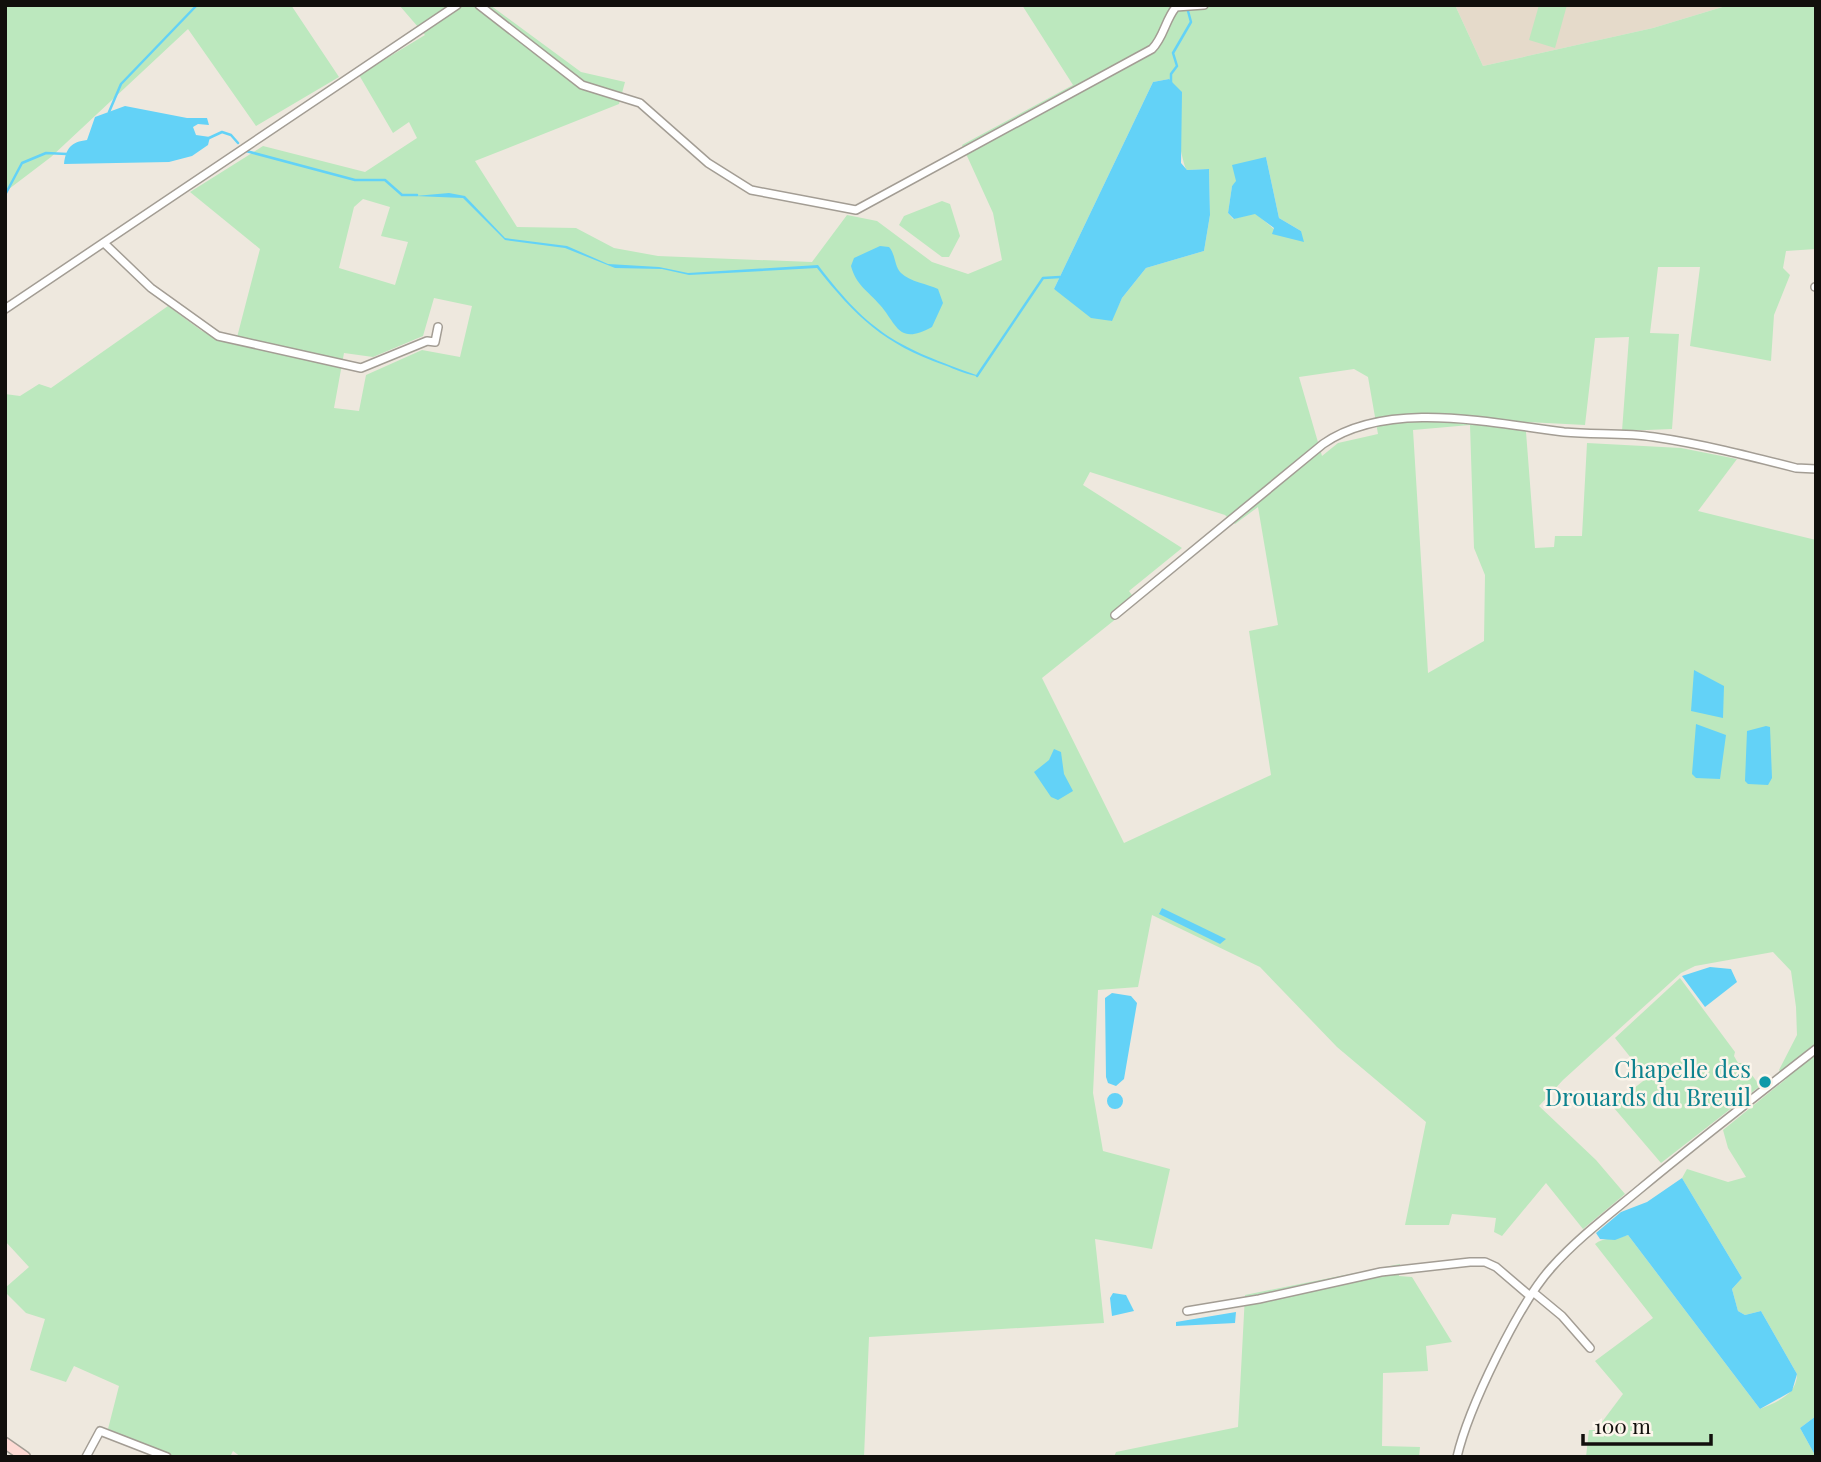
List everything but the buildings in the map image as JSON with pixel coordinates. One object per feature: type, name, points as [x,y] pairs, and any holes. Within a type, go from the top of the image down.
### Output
[{"type":"main road","points":[[6,1446],[22,1456]]},
{"type":"street","points":[[5,309],[457,5]]},
{"type":"street","points":[[479,5],[582,85],[639,103],[708,163],[751,190],[856,210],[1152,49],[1159,42],[1167,17],[1176,7],[1204,5]]},
{"type":"street","points":[[104,243],[151,288],[204,328],[241,342],[361,368],[427,341],[435,342],[439,327]]},
{"type":"street","points":[[1115,615],[1323,444],[1335,435],[1357,428],[1425,417],[1449,417],[1575,433],[1653,437],[1816,469]]},
{"type":"street","points":[[1457,1457],[1463,1429],[1532,1294],[1552,1267],[1588,1231],[1816,1049]]},
{"type":"street","points":[[1187,1311],[1259,1299],[1381,1272],[1485,1262],[1532,1294],[1590,1348]]},
{"type":"street","points":[[86,1457],[100,1431],[167,1457]]},
{"type":"shaded area","points":[[1455,5],[1729,5],[1653,28],[1483,66]]},
{"type":"green space","points":[[5,5],[291,5],[339,77],[256,126],[188,29],[51,157],[5,192]]},
{"type":"green space","points":[[399,5],[490,5],[581,72],[625,82],[619,104],[475,161],[517,227],[576,228],[614,248],[658,256],[812,262],[847,215],[877,221],[932,262],[968,274],[1002,260],[993,213],[962,145],[1073,85],[1022,5],[1455,5],[1483,66],[1653,28],[1729,5],[1816,5],[1816,249],[1786,251],[1783,268],[1790,275],[1774,315],[1771,361],[1690,346],[1700,267],[1658,267],[1650,333],[1679,334],[1672,429],[1622,431],[1629,337],[1595,338],[1585,425],[1527,422],[1526,432],[1535,548],[1554,547],[1555,536],[1582,536],[1587,443],[1681,448],[1737,459],[1698,511],[1816,540],[1816,1416],[1800,1428],[1816,1457],[1586,1457],[1589,1430],[1596,1430],[1623,1394],[1595,1361],[1653,1318],[1595,1244],[1602,1240],[1628,1235],[1760,1409],[1784,1397],[1796,1381],[1797,1374],[1761,1311],[1745,1315],[1738,1311],[1732,1289],[1742,1278],[1682,1178],[1687,1169],[1728,1182],[1746,1177],[1728,1148],[1723,1130],[1786,1079],[1779,1070],[1797,1035],[1796,1007],[1791,971],[1773,952],[1695,966],[1681,973],[1563,1080],[1539,1106],[1596,1160],[1625,1194],[1583,1229],[1546,1183],[1502,1236],[1494,1232],[1496,1218],[1452,1214],[1449,1225],[1405,1225],[1426,1122],[1337,1047],[1260,967],[1152,915],[1138,987],[1098,990],[1093,1093],[1103,1151],[1170,1169],[1152,1249],[1095,1239],[1104,1323],[869,1337],[864,1457],[241,1457],[233,1451],[230,1457],[175,1457],[108,1429],[119,1386],[74,1366],[66,1382],[30,1370],[45,1319],[26,1313],[5,1292],[5,1288],[29,1267],[5,1241],[5,394],[20,396],[39,384],[51,388],[168,306],[202,331],[235,345],[260,249],[190,192],[263,146],[365,172],[417,138],[409,122],[393,133],[359,75],[425,35]],"holes":[[[1169,79],[1179,142],[1187,170],[1209,169],[1210,215],[1204,251],[1146,268],[1122,298],[1111,321],[1054,289],[1153,82]],[[1266,157],[1279,218],[1301,231],[1273,234],[1274,229],[1255,213],[1233,219],[1228,213],[1232,186]],[[363,199],[390,207],[381,236],[408,242],[395,285],[339,268],[354,207]],[[434,298],[472,306],[460,357],[422,350],[366,375],[359,411],[334,408],[344,353],[373,357],[423,336]],[[1354,369],[1368,377],[1378,434],[1338,443],[1322,456],[1299,377]],[[1470,425],[1474,548],[1485,575],[1484,641],[1428,673],[1413,430]],[[1090,472],[1225,515],[1235,524],[1258,507],[1278,625],[1249,631],[1271,775],[1124,843],[1042,678],[1137,602],[1129,591],[1182,548],[1083,485]]]},
{"type":"green space","points":[[1539,5],[1567,5],[1555,48],[1529,40]]},
{"type":"green space","points":[[942,201],[950,204],[960,236],[949,257],[942,257],[899,225],[904,216]]},
{"type":"green space","points":[[1680,978],[1735,1052],[1738,1063],[1743,1063],[1760,1086],[1661,1163],[1614,1108],[1615,1103],[1647,1078],[1615,1038]]},
{"type":"green space","points":[[1400,1264],[1399,1276],[1412,1277],[1452,1342],[1426,1346],[1428,1371],[1383,1373],[1382,1446],[1420,1447],[1419,1457],[1114,1457],[1116,1452],[1238,1427],[1245,1295]]},
{"type":"water","points":[[1169,79],[1182,92],[1181,163],[1187,170],[1209,169],[1210,215],[1204,251],[1146,268],[1122,298],[1112,321],[1091,318],[1054,289],[1153,82]]},
{"type":"water","points":[[125,106],[187,118],[207,118],[209,125],[198,124],[193,127],[196,135],[210,137],[208,145],[192,156],[169,162],[64,164],[70,147],[87,140],[95,117]]},
{"type":"water","points":[[1266,157],[1279,218],[1301,231],[1304,242],[1272,234],[1274,228],[1255,214],[1234,219],[1228,213],[1232,186],[1236,181],[1232,165]]},
{"type":"water","points":[[449,193],[465,196],[505,238],[567,246],[608,264],[659,267],[688,273],[818,265],[854,308],[888,336],[906,347],[979,376],[966,374],[923,357],[888,338],[859,315],[817,268],[689,275],[662,269],[615,268],[565,248],[505,240],[463,198],[415,196]]},
{"type":"water","points":[[880,246],[889,247],[899,270],[905,276],[938,289],[943,303],[932,327],[912,334],[900,330],[856,278],[851,266],[854,258]]},
{"type":"water","points":[[1694,670],[1724,686],[1723,718],[1691,711]]},
{"type":"water","points":[[1696,724],[1726,735],[1720,779],[1696,778],[1692,774]]},
{"type":"water","points":[[1770,727],[1772,778],[1768,785],[1748,784],[1745,781],[1747,731]]},
{"type":"water","points":[[1054,749],[1061,752],[1064,774],[1073,791],[1058,800],[1051,797],[1034,772],[1049,760]]},
{"type":"water","points":[[1162,908],[1226,939],[1220,944],[1159,914]]},
{"type":"water","points":[[1710,967],[1731,969],[1737,982],[1705,1007],[1682,976]]},
{"type":"water","points":[[1112,993],[1131,996],[1137,1003],[1124,1079],[1116,1086],[1108,1083],[1106,1077],[1105,998]]},
{"type":"water","points":[[1112,1093],[1118,1093],[1123,1101],[1121,1107],[1112,1109],[1107,1104],[1107,1098]]},
{"type":"water","points":[[1682,1178],[1742,1278],[1732,1289],[1738,1311],[1745,1315],[1761,1311],[1797,1374],[1792,1391],[1760,1409],[1628,1235],[1615,1240],[1600,1239],[1596,1233],[1621,1212],[1647,1202]]},
{"type":"water","points":[[1113,1293],[1126,1295],[1134,1311],[1112,1316],[1110,1298]]},
{"type":"water","points":[[1236,1312],[1235,1323],[1176,1326],[1176,1322]]},
{"type":"water","points":[[1816,1416],[1816,1457],[1800,1428]]},
{"type":"waterway","points":[[109,112],[121,84],[197,5]]},
{"type":"waterway","points":[[1171,84],[1171,74],[1177,66],[1173,53],[1191,22],[1188,11]]},
{"type":"waterway","points":[[209,138],[222,132],[231,135],[238,143]]},
{"type":"waterway","points":[[246,151],[355,180],[385,180],[402,195],[417,195]]},
{"type":"waterway","points":[[5,195],[22,163],[46,153],[67,154]]},
{"type":"waterway","points":[[977,376],[1043,278],[1060,277]]},
{"type":"place","name":"Chapelle des Drouards du Breuil","points":[[1765,1082]]}]
